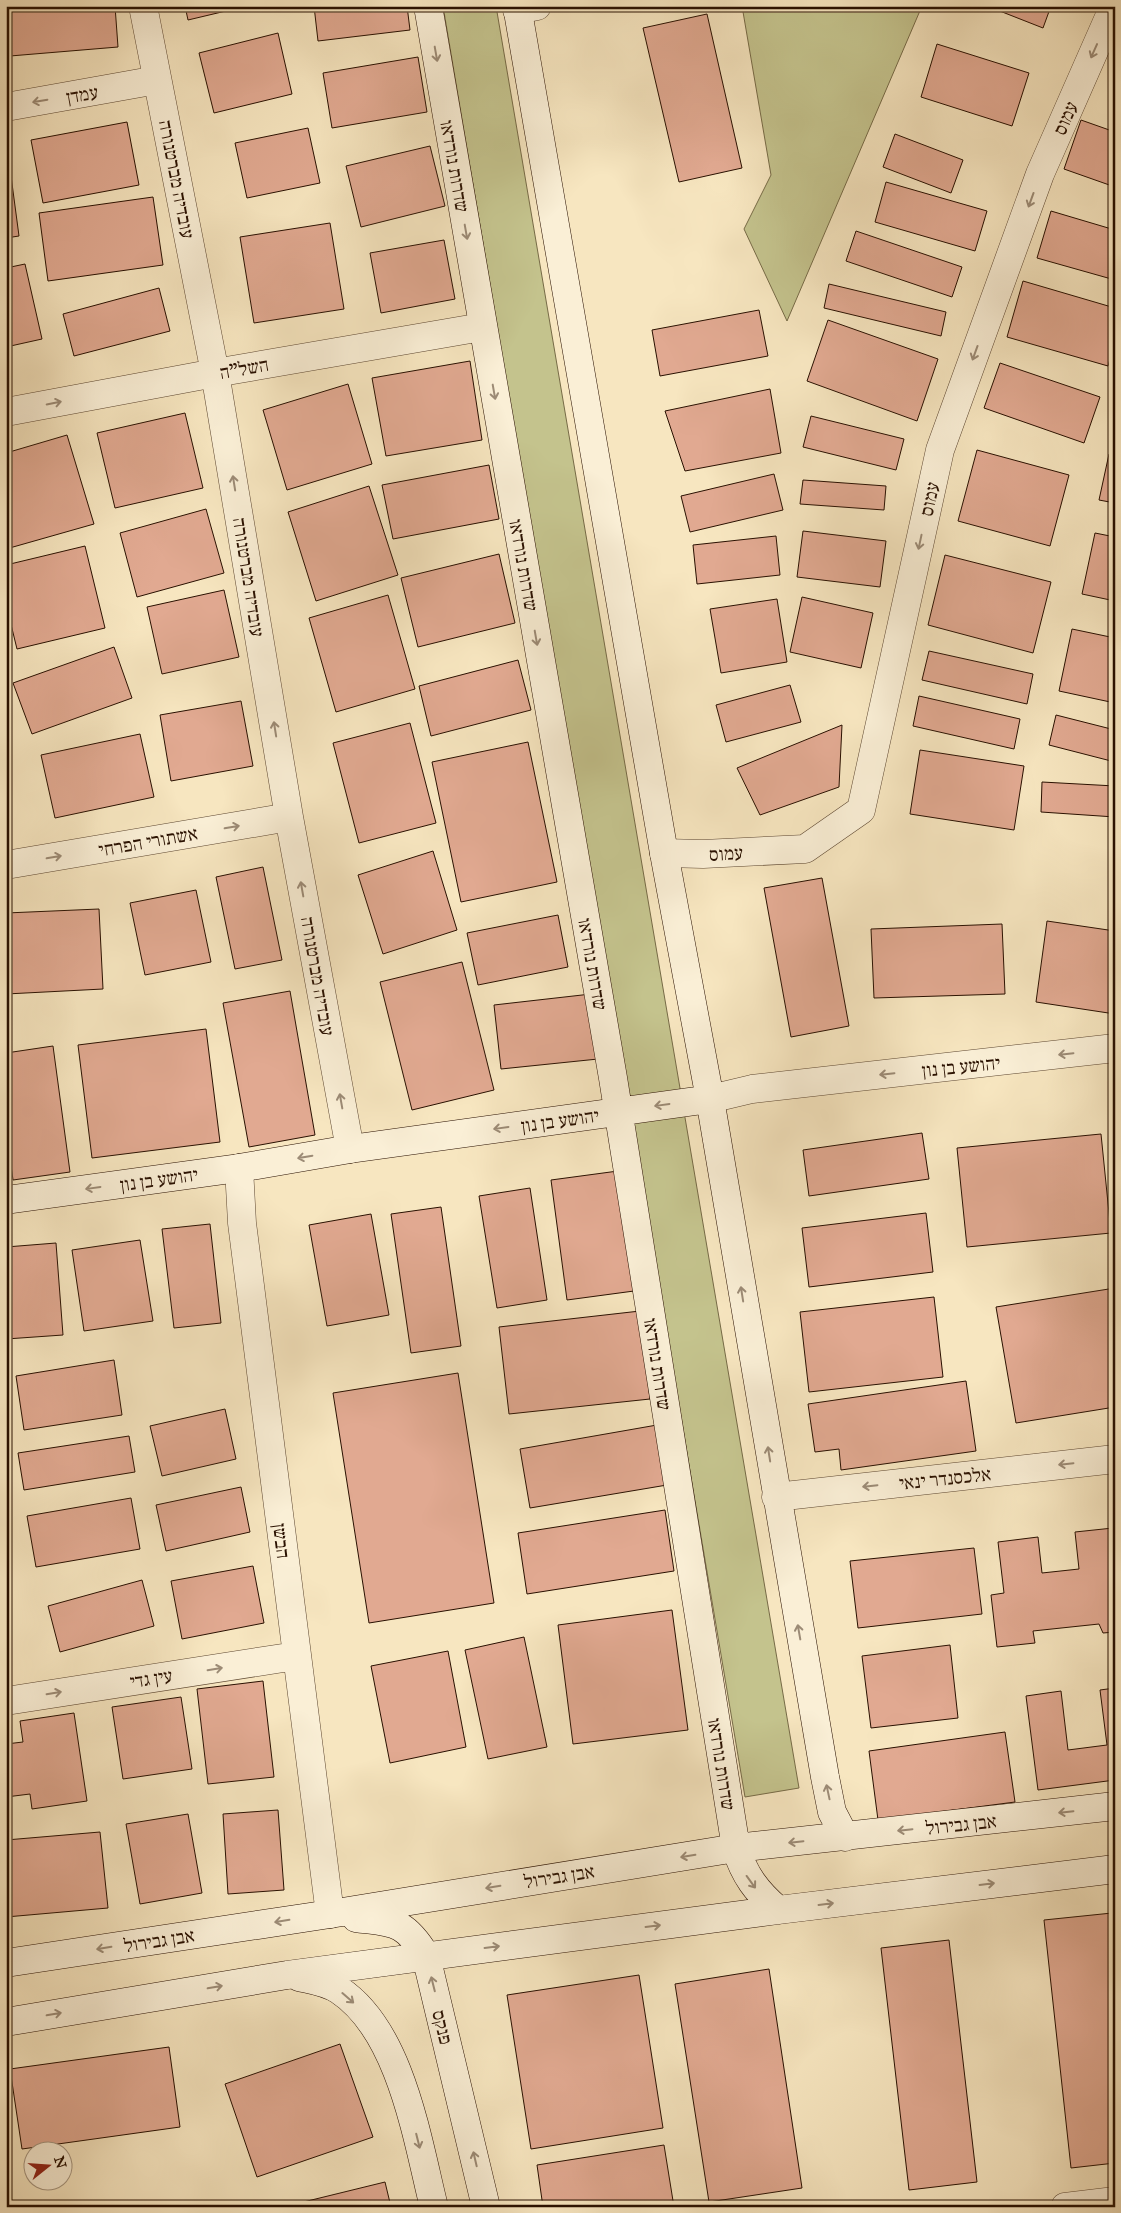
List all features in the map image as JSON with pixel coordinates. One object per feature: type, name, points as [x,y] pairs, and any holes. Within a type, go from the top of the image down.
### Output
[{"type":"street","name":"עובדיה מברטנורה","points":[[143,6],[215,372],[289,817],[350,1149]]},
{"type":"street","name":"שדרות נורדאו","points":[[428,6],[618,1112],[736,1848],[747,1877],[755,1888],[778,1910]]},
{"type":"street","name":"עמוס","points":[[664,853],[704,854],[805,849],[861,810],[940,450],[1040,174],[1114,6]]},
{"type":"street","points":[[524,7],[664,853],[710,1099],[824,1778],[832,1812],[845,1836]]},
{"type":"street","name":"עמדן","points":[[6,107],[157,80]]},
{"type":"street","name":"השל\"ה","points":[[6,412],[215,372],[482,327]]},
{"type":"street","name":"אשתורי הפרחי","points":[[6,865],[289,817]]},
{"type":"street","name":"יהושע בן נון","points":[[6,1200],[239,1168],[350,1149],[710,1099],[752,1090],[1115,1048]]},
{"type":"street","name":"הבשן","points":[[239,1168],[242,1223],[330,1914]]},
{"type":"street","name":"אלכסנדר ינאי","points":[[776,1497],[1115,1458]]},
{"type":"street","name":"עין גדי","points":[[6,1701],[296,1656]]},
{"type":"street","name":"אבן גבירול","points":[[6,1963],[330,1914],[736,1848],[1115,1806]]},
{"type":"street","points":[[6,2022],[287,1975],[778,1910],[1115,1869]]},
{"type":"street","name":"פנקס","points":[[330,1914],[394,1923],[409,1930],[426,1956],[486,2207]]},
{"type":"street","points":[[287,1975],[323,1982],[338,1990],[366,2016],[381,2037],[402,2084],[434,2207]]},
{"type":"street","points":[[1065,2207],[1115,2201]]},
{"type":"shaded area","points":[[443,6],[496,6],[799,1788],[745,1797]]},
{"type":"shaded area","points":[[742,6],[922,6],[787,321],[744,229],[771,175]]},
{"type":"building","points":[[6,6],[115,6],[118,47],[10,56]]},
{"type":"building","points":[[185,6],[247,6],[188,20]]},
{"type":"building","points":[[314,6],[407,6],[410,30],[318,41]]},
{"type":"building","points":[[987,6],[1051,6],[1043,28]]},
{"type":"building","points":[[707,14],[742,168],[679,182],[643,28]]},
{"type":"building","points":[[278,33],[292,94],[214,113],[199,53]]},
{"type":"building","points":[[937,44],[1029,73],[1012,126],[921,97]]},
{"type":"building","points":[[418,57],[427,112],[332,128],[323,73]]},
{"type":"building","points":[[1081,120],[1115,132],[1115,187],[1064,169]]},
{"type":"building","points":[[127,122],[139,185],[43,203],[31,140]]},
{"type":"building","points":[[308,128],[320,183],[247,198],[235,143]]},
{"type":"building","points":[[895,134],[963,160],[951,193],[883,167]]},
{"type":"building","points":[[6,146],[19,236],[6,238]]},
{"type":"building","points":[[430,146],[445,206],[361,227],[346,166]]},
{"type":"building","points":[[886,182],[987,211],[975,251],[875,222]]},
{"type":"building","points":[[153,197],[163,265],[48,281],[39,213]]},
{"type":"building","points":[[1051,211],[1115,230],[1115,280],[1037,258]]},
{"type":"building","points":[[330,223],[344,309],[254,323],[240,237]]},
{"type":"building","points":[[856,231],[962,267],[952,297],[846,261]]},
{"type":"building","points":[[444,240],[455,299],[381,313],[370,253]]},
{"type":"building","points":[[25,264],[42,339],[6,347],[6,268]]},
{"type":"building","points":[[1023,281],[1115,308],[1115,341],[1108,366],[1007,337]]},
{"type":"building","points":[[829,284],[946,312],[941,336],[824,308]]},
{"type":"building","points":[[159,288],[170,331],[74,356],[63,314]]},
{"type":"building","points":[[759,310],[768,356],[660,376],[652,330]]},
{"type":"building","points":[[828,320],[938,359],[917,421],[807,381]]},
{"type":"building","points":[[470,361],[482,440],[386,456],[372,378]]},
{"type":"building","points":[[1000,363],[1100,397],[1084,443],[984,408]]},
{"type":"building","points":[[348,384],[372,464],[287,490],[263,410]]},
{"type":"building","points":[[770,389],[781,453],[685,471],[665,411]]},
{"type":"building","points":[[185,413],[203,488],[115,508],[97,433]]},
{"type":"building","points":[[811,416],[904,439],[896,470],[803,447]]},
{"type":"building","points":[[67,435],[94,524],[6,549],[6,453]]},
{"type":"building","points":[[977,450],[1069,475],[1050,546],[958,521]]},
{"type":"building","points":[[1109,454],[1115,455],[1115,503],[1099,500]]},
{"type":"building","points":[[489,465],[499,519],[393,539],[382,485]]},
{"type":"building","points":[[774,474],[783,510],[690,532],[681,496]]},
{"type":"building","points":[[803,480],[886,486],[884,510],[800,504]]},
{"type":"building","points":[[369,486],[398,575],[316,601],[288,512]]},
{"type":"building","points":[[206,509],[224,573],[137,597],[120,533]]},
{"type":"building","points":[[803,531],[886,541],[880,587],[797,577]]},
{"type":"building","points":[[1095,533],[1115,537],[1115,601],[1082,594]]},
{"type":"building","points":[[776,536],[780,575],[697,584],[693,545]]},
{"type":"building","points":[[85,546],[105,628],[17,649],[6,604],[6,565]]},
{"type":"building","points":[[499,554],[515,623],[418,647],[401,578]]},
{"type":"building","points":[[945,555],[1051,582],[1033,653],[928,625]]},
{"type":"building","points":[[224,590],[239,657],[162,674],[147,607]]},
{"type":"building","points":[[388,595],[415,689],[336,712],[309,618]]},
{"type":"building","points":[[802,597],[873,613],[861,668],[790,652]]},
{"type":"building","points":[[777,599],[787,662],[721,673],[710,609]]},
{"type":"building","points":[[1072,629],[1115,638],[1115,703],[1059,691]]},
{"type":"building","points":[[114,647],[132,698],[32,734],[13,683]]},
{"type":"building","points":[[929,651],[1033,674],[1027,704],[922,680]]},
{"type":"building","points":[[518,660],[531,710],[431,736],[419,686]]},
{"type":"building","points":[[790,685],[801,722],[726,742],[716,705]]},
{"type":"building","points":[[919,696],[1020,719],[1014,749],[913,726]]},
{"type":"building","points":[[241,701],[253,766],[171,781],[160,715]]},
{"type":"building","points":[[1056,715],[1115,730],[1115,762],[1049,745]]},
{"type":"building","points":[[410,723],[436,823],[359,843],[333,743]]},
{"type":"building","points":[[842,725],[839,787],[760,815],[737,768]]},
{"type":"building","points":[[140,734],[154,797],[55,818],[41,755]]},
{"type":"building","points":[[528,742],[557,882],[461,902],[432,762]]},
{"type":"building","points":[[920,750],[1024,766],[1014,830],[910,814]]},
{"type":"building","points":[[1042,782],[1115,786],[1115,817],[1041,812]]},
{"type":"building","points":[[433,851],[457,930],[383,954],[358,875]]},
{"type":"building","points":[[263,867],[282,960],[235,969],[216,877]]},
{"type":"building","points":[[822,878],[849,1026],[791,1037],[764,888]]},
{"type":"building","points":[[196,890],[211,962],[145,975],[130,903]]},
{"type":"building","points":[[99,909],[103,989],[6,994],[6,913]]},
{"type":"building","points":[[558,915],[568,967],[478,985],[467,933]]},
{"type":"building","points":[[1047,921],[1115,931],[1115,1014],[1036,1002]]},
{"type":"building","points":[[1002,924],[1005,994],[874,998],[871,929]]},
{"type":"building","points":[[462,962],[494,1090],[412,1110],[380,982]]},
{"type":"building","points":[[290,991],[315,1135],[249,1147],[223,1003]]},
{"type":"building","points":[[591,994],[598,1059],[501,1069],[494,1005]]},
{"type":"building","points":[[206,1029],[220,1142],[92,1158],[78,1045]]},
{"type":"building","points":[[53,1046],[70,1172],[13,1180],[6,1128],[6,1053]]},
{"type":"building","points":[[922,1133],[929,1179],[809,1196],[803,1150]]},
{"type":"building","points":[[1101,1134],[1111,1233],[967,1247],[957,1148]]},
{"type":"building","points":[[618,1171],[634,1291],[567,1300],[551,1180]]},
{"type":"building","points":[[530,1188],[547,1300],[497,1308],[479,1196]]},
{"type":"building","points":[[441,1207],[461,1346],[411,1353],[391,1214]]},
{"type":"building","points":[[926,1213],[933,1272],[809,1287],[802,1228]]},
{"type":"building","points":[[371,1214],[389,1315],[327,1326],[309,1225]]},
{"type":"building","points":[[210,1224],[221,1323],[174,1328],[162,1229]]},
{"type":"building","points":[[140,1240],[153,1321],[84,1331],[72,1250]]},
{"type":"building","points":[[56,1243],[63,1335],[6,1339],[6,1247]]},
{"type":"building","points":[[1115,1288],[1115,1407],[1016,1423],[996,1307]]},
{"type":"building","points":[[934,1297],[943,1377],[809,1392],[800,1312]]},
{"type":"building","points":[[640,1311],[650,1399],[509,1414],[499,1327]]},
{"type":"building","points":[[114,1360],[122,1415],[24,1430],[16,1376]]},
{"type":"building","points":[[458,1373],[494,1603],[369,1623],[333,1393]]},
{"type":"building","points":[[966,1381],[976,1451],[841,1470],[839,1449],[815,1452],[808,1404]]},
{"type":"building","points":[[225,1409],[236,1459],[162,1476],[150,1426]]},
{"type":"building","points":[[657,1425],[667,1485],[530,1508],[520,1449]]},
{"type":"building","points":[[129,1436],[135,1472],[24,1490],[18,1453]]},
{"type":"building","points":[[241,1487],[250,1532],[166,1551],[156,1505]]},
{"type":"building","points":[[131,1498],[140,1549],[36,1567],[27,1516]]},
{"type":"building","points":[[665,1510],[674,1571],[527,1594],[518,1533]]},
{"type":"building","points":[[1113,1528],[1115,1632],[1103,1633],[1099,1624],[1033,1631],[1035,1643],[997,1647],[991,1595],[1004,1593],[998,1542],[1038,1537],[1042,1573],[1079,1569],[1075,1532]]},
{"type":"building","points":[[974,1548],[982,1614],[858,1628],[850,1561]]},
{"type":"building","points":[[253,1566],[264,1623],[182,1639],[171,1581]]},
{"type":"building","points":[[142,1580],[154,1626],[60,1652],[48,1606]]},
{"type":"building","points":[[672,1610],[688,1730],[573,1744],[558,1625]]},
{"type":"building","points":[[524,1637],[547,1747],[488,1759],[465,1650]]},
{"type":"building","points":[[950,1645],[958,1718],[871,1728],[862,1656]]},
{"type":"building","points":[[448,1651],[466,1747],[390,1763],[371,1666]]},
{"type":"building","points":[[263,1681],[274,1777],[208,1784],[197,1689]]},
{"type":"building","points":[[1115,1688],[1115,1780],[1038,1790],[1026,1696],[1061,1691],[1068,1750],[1107,1745],[1100,1690]]},
{"type":"building","points":[[181,1697],[192,1769],[123,1779],[112,1707]]},
{"type":"building","points":[[74,1713],[87,1801],[32,1809],[30,1794],[6,1797],[6,1744],[23,1742],[20,1721]]},
{"type":"building","points":[[1005,1732],[1015,1802],[878,1820],[869,1751]]},
{"type":"building","points":[[278,1810],[284,1890],[228,1894],[223,1814]]},
{"type":"building","points":[[188,1814],[202,1893],[140,1904],[126,1824]]},
{"type":"building","points":[[100,1832],[108,1908],[6,1917],[6,1840]]},
{"type":"building","points":[[1112,1913],[1115,1938],[1115,2163],[1071,2168],[1044,1920]]},
{"type":"building","points":[[949,1940],[977,2182],[909,2190],[881,1948]]},
{"type":"building","points":[[769,1969],[802,2188],[709,2202],[675,1984]]},
{"type":"building","points":[[639,1975],[663,2128],[531,2149],[507,1995]]},
{"type":"building","points":[[340,2044],[373,2137],[257,2177],[225,2084]]},
{"type":"building","points":[[169,2047],[180,2127],[72,2142],[72,2140],[22,2140],[22,2149],[10,2069]]},
{"type":"building","points":[[664,2145],[674,2207],[543,2207],[537,2165]]},
{"type":"building","points":[[385,2182],[391,2207],[283,2207]]}]
